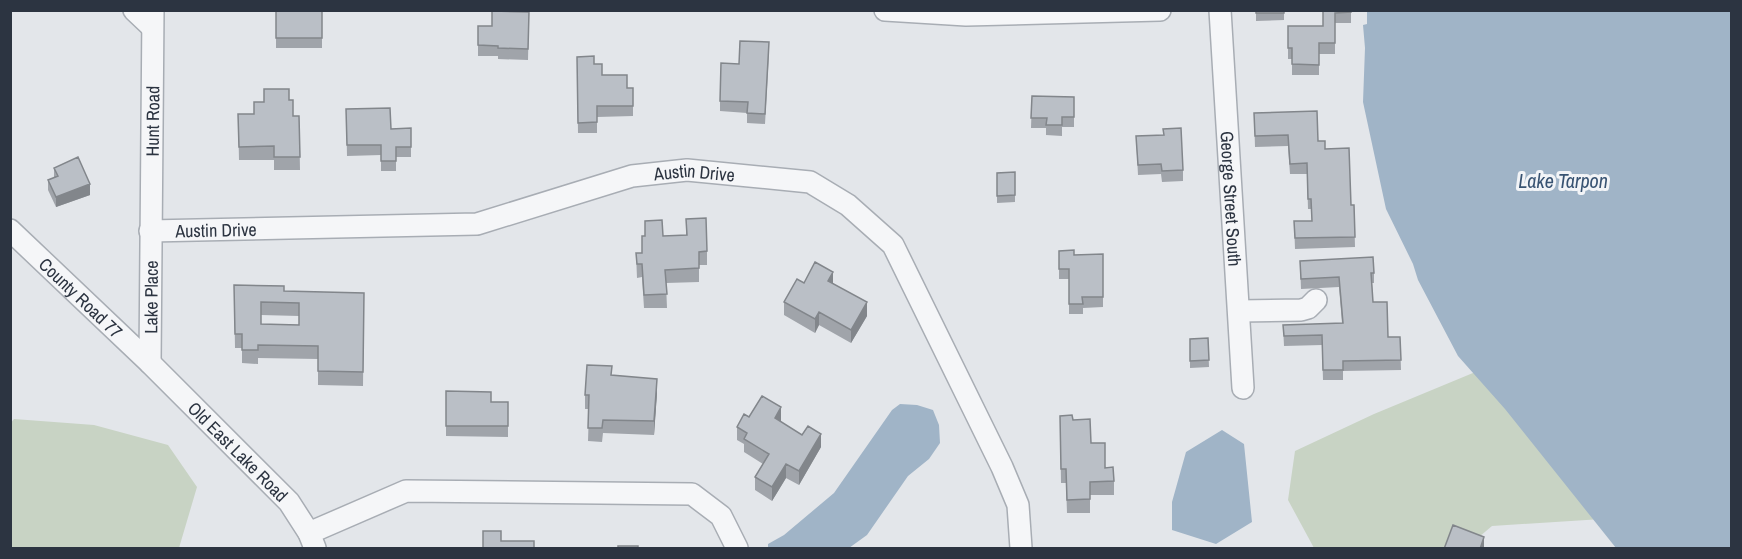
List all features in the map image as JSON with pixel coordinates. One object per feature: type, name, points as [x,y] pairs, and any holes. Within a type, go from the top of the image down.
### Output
[{"type":"street","points":[[134,10],[152,19]]},
{"type":"street","points":[[885,10],[966,15],[1160,10]]},
{"type":"street","name":"George Street South","points":[[1220,10],[1244,388]]},
{"type":"street","name":"Hunt Road","points":[[150,231],[152,19]]},
{"type":"street","name":"Austin Drive","points":[[150,231],[477,224],[632,176],[687,170],[810,182],[848,205],[894,244],[1002,467],[1017,506],[1021,549]]},
{"type":"street","name":"County Road 77","points":[[10,230],[150,363]]},
{"type":"street","name":"Lake Place","points":[[150,231],[150,363]]},
{"type":"street","points":[[1239,311],[1301,310],[1308,308],[1316,300]]},
{"type":"street","name":"Old East Lake Road","points":[[150,363],[289,502],[312,541]]},
{"type":"street","points":[[312,541],[406,491],[692,494],[721,516],[737,549]]},
{"type":"green space","points":[[1485,368],[1602,519],[1492,526],[1466,548],[1314,548],[1288,500],[1295,451],[1374,414]]},
{"type":"green space","points":[[14,419],[94,425],[168,445],[197,487],[179,548],[11,548],[10,424]]},
{"type":"water","name":"Lake Tarpon","points":[[1367,11],[1731,11],[1731,548],[1616,548],[1505,409],[1458,356],[1418,280],[1413,264],[1386,209],[1363,102],[1365,48],[1363,25],[1367,24]]},
{"type":"water","points":[[900,404],[917,405],[933,410],[939,425],[940,443],[929,459],[908,476],[867,535],[849,548],[768,548],[768,544],[784,535],[834,493],[892,410]]},
{"type":"water","points":[[1222,430],[1244,444],[1252,522],[1216,544],[1172,530],[1172,502],[1186,452]]},
{"type":"building","points":[[276,10],[322,10],[322,38],[276,38]]},
{"type":"building","points":[[1256,10],[1284,10],[1284,13],[1256,13]]},
{"type":"building","points":[[1323,10],[1351,10],[1351,12],[1335,13],[1335,43],[1319,43],[1319,65],[1292,64],[1292,48],[1288,48],[1288,26],[1323,26]]},
{"type":"building","points":[[492,11],[529,12],[528,49],[478,45],[478,26],[492,26]]},
{"type":"building","points":[[740,41],[769,42],[765,114],[747,113],[748,102],[720,101],[721,63],[739,64]]},
{"type":"building","points":[[594,56],[594,64],[602,64],[602,75],[627,75],[627,88],[633,88],[633,106],[597,106],[597,122],[578,123],[577,57]]},
{"type":"building","points":[[264,89],[289,89],[289,100],[293,100],[293,116],[299,116],[300,157],[274,157],[274,146],[239,147],[238,114],[254,114],[254,102],[264,102]]},
{"type":"building","points":[[1032,96],[1074,97],[1074,117],[1062,117],[1062,125],[1046,125],[1047,118],[1031,118]]},
{"type":"building","points":[[390,108],[391,129],[411,128],[411,147],[396,147],[396,161],[381,161],[381,145],[347,145],[346,109]]},
{"type":"building","points":[[1317,111],[1318,141],[1325,141],[1325,149],[1349,148],[1351,205],[1354,205],[1355,237],[1295,238],[1294,221],[1312,221],[1311,199],[1308,199],[1307,163],[1290,164],[1288,135],[1255,136],[1254,113]]},
{"type":"building","points":[[1181,128],[1183,170],[1162,171],[1161,164],[1138,165],[1136,136],[1164,135],[1163,129]]},
{"type":"building","points":[[78,157],[90,184],[56,197],[48,180],[58,176],[54,168]]},
{"type":"building","points":[[1015,172],[1015,195],[997,196],[997,173]]},
{"type":"building","points":[[706,218],[707,251],[699,252],[699,268],[665,270],[667,294],[644,295],[642,264],[637,264],[636,253],[642,253],[645,221],[662,220],[663,236],[687,235],[686,219]]},
{"type":"building","points":[[1074,250],[1074,255],[1103,254],[1103,297],[1082,297],[1083,304],[1069,304],[1069,269],[1059,269],[1059,251]]},
{"type":"building","points":[[1373,257],[1374,273],[1371,273],[1373,302],[1387,302],[1388,337],[1400,337],[1401,360],[1343,361],[1343,370],[1323,370],[1322,335],[1284,336],[1283,325],[1343,323],[1339,277],[1301,279],[1300,261]]},
{"type":"building","points":[[815,262],[833,272],[828,281],[867,302],[851,330],[819,312],[815,319],[784,302],[797,279],[804,283]]},
{"type":"building","points":[[234,285],[284,286],[284,291],[364,293],[363,372],[318,371],[318,346],[258,345],[258,350],[242,350],[242,334],[235,334]],"holes":[[[261,302],[299,303],[299,325],[261,324]]]},
{"type":"building","points":[[1208,338],[1209,360],[1190,361],[1190,339]]},
{"type":"building","points":[[587,365],[612,366],[611,375],[657,379],[654,421],[603,420],[602,428],[588,428],[589,395],[585,395]]},
{"type":"building","points":[[446,391],[491,392],[491,402],[508,402],[508,426],[446,426]]},
{"type":"building","points":[[762,396],[781,407],[775,418],[802,435],[808,426],[821,434],[799,471],[786,464],[772,487],[755,477],[769,454],[744,439],[747,433],[737,427],[744,414],[749,417]]},
{"type":"building","points":[[1072,415],[1073,420],[1090,419],[1091,443],[1105,443],[1105,468],[1113,467],[1114,481],[1090,482],[1090,499],[1067,500],[1066,469],[1061,469],[1060,416]]},
{"type":"building","points":[[1453,525],[1484,537],[1480,549],[1444,549]]},
{"type":"building","points":[[483,531],[501,531],[501,541],[534,541],[534,549],[483,549]]},
{"type":"building","points":[[618,546],[638,546],[638,549],[618,549]]}]
